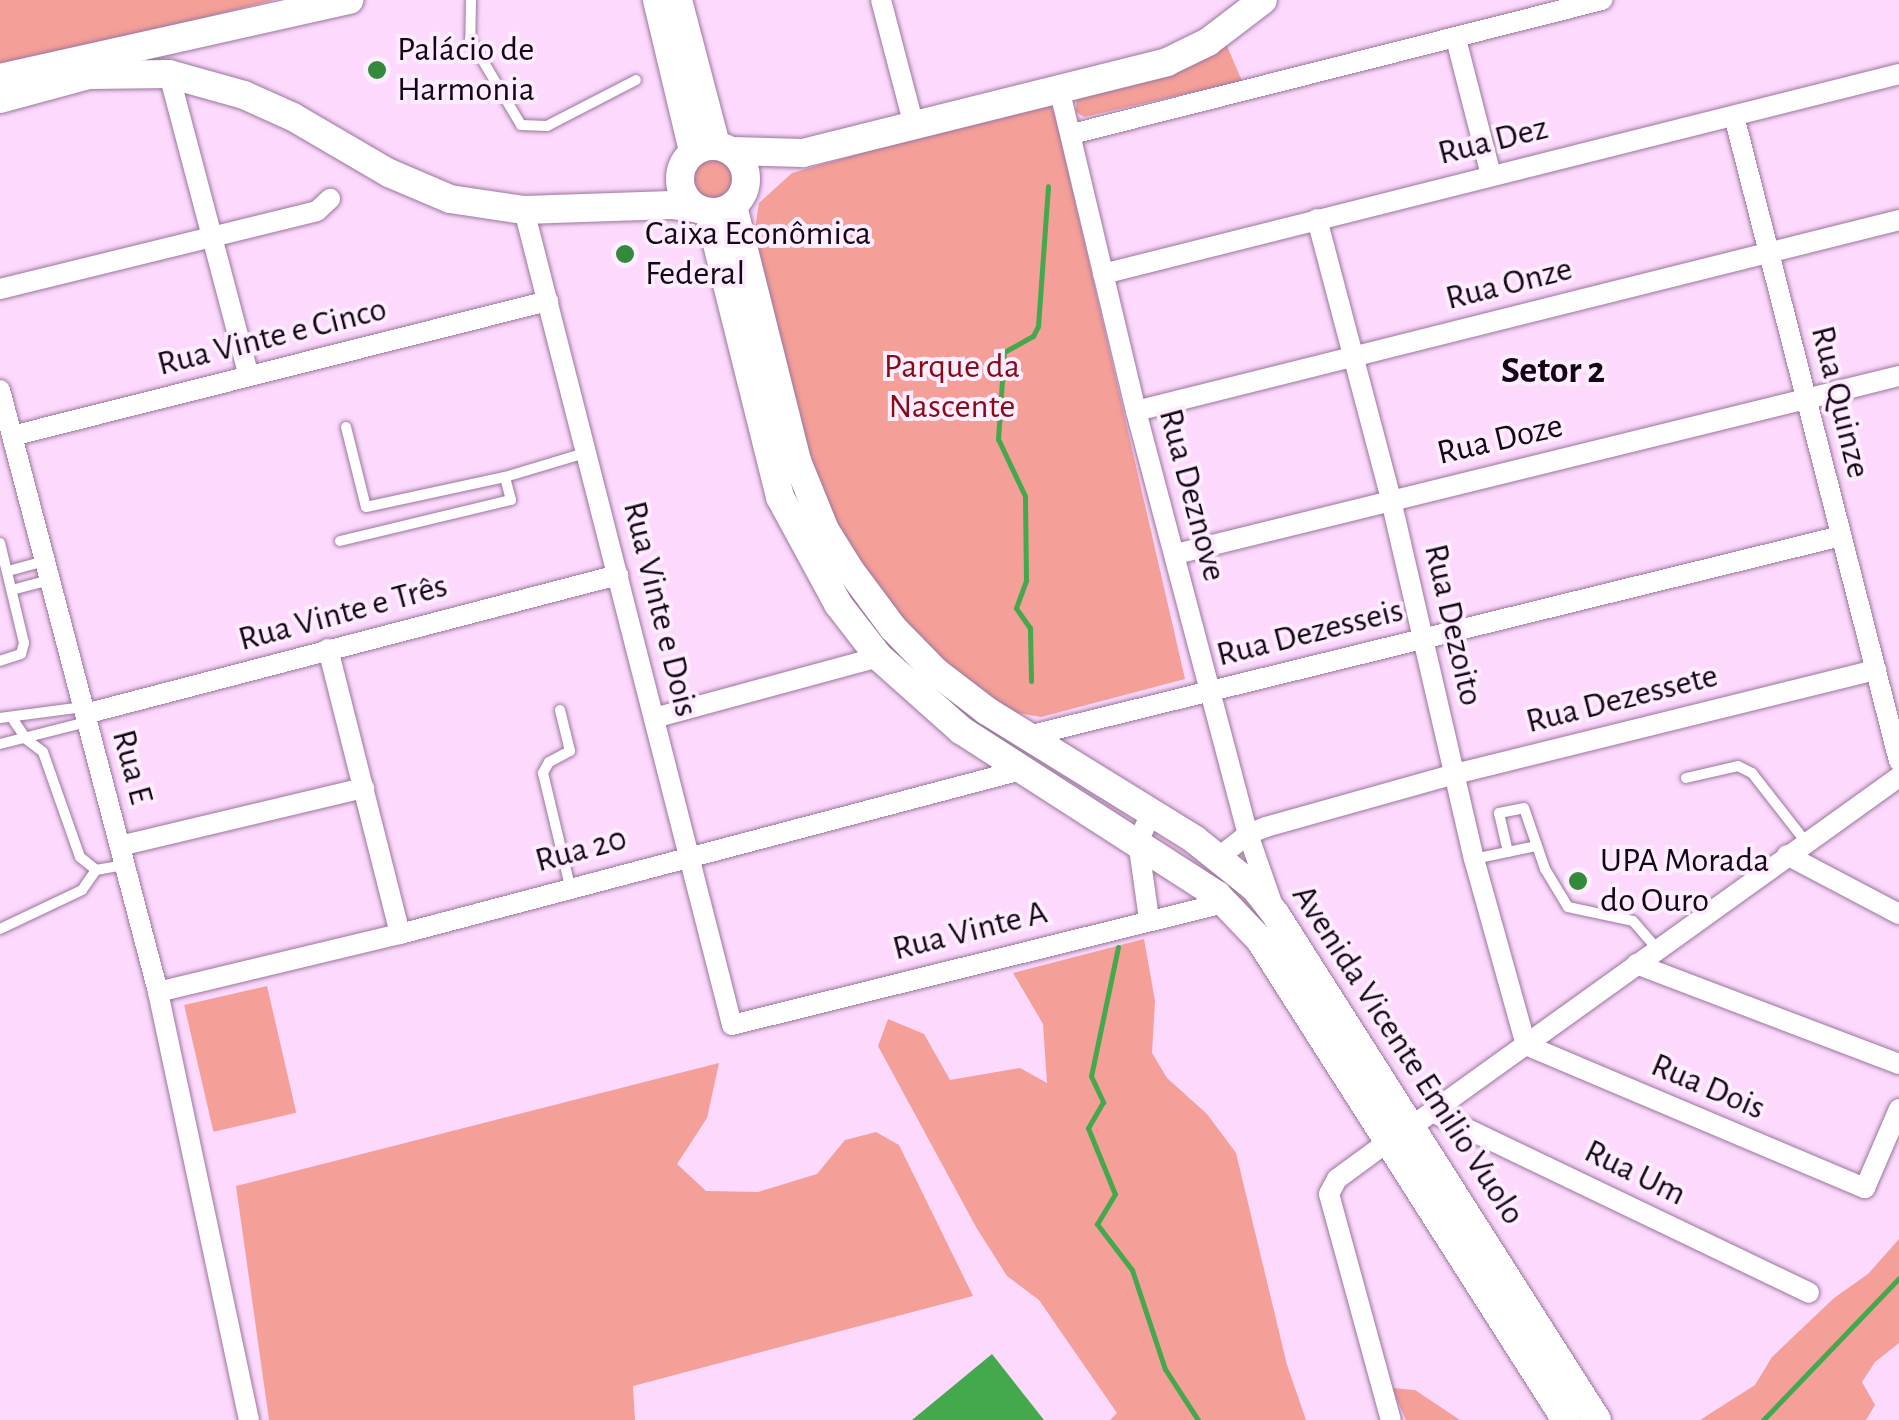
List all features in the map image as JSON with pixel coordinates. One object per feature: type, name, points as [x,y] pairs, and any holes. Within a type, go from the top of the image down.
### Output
[{"type":"main road","points":[[0,78],[284,7],[349,0]]},
{"type":"main road","points":[[657,0],[714,149],[745,169],[721,205]]},
{"type":"main road","points":[[678,0],[714,149]]},
{"type":"main road","points":[[721,205],[684,196],[680,177],[714,149],[803,153],[1166,62],[1208,42],[1263,0]]},
{"type":"main road","points":[[0,98],[90,75],[169,74],[244,95],[293,117],[388,173],[450,198],[524,210],[721,205],[803,153]]},
{"type":"main road","name":"Avenida Vicente Emilio Vuolo","points":[[721,205],[780,497],[838,604],[879,657],[961,730],[1138,841],[1224,902],[1260,940],[1566,1420]]},
{"type":"main road","name":"Avenida Vicente Emilio Vuolo","points":[[721,205],[797,461],[825,530],[893,628],[961,692],[1152,812],[1219,857],[1255,888],[1422,1119],[1597,1420]]},
{"type":"street","points":[[881,0],[914,126]]},
{"type":"street","points":[[1072,134],[1602,0]]},
{"type":"street","points":[[1456,39],[1491,175]]},
{"type":"street","points":[[169,74],[250,376]]},
{"type":"street","name":"Rua Dez","points":[[1103,274],[1899,74]]},
{"type":"street","name":"Rua Deznove","points":[[1059,88],[1136,410],[1248,834],[1276,914]]},
{"type":"street","name":"Rua Quinze","points":[[1734,116],[1899,761]]},
{"type":"street","points":[[0,289],[316,211],[330,199]]},
{"type":"street","name":"Rua Vinte e Dois","points":[[524,210],[732,1025]]},
{"type":"street","name":"Rua Dezoito","points":[[1317,219],[1390,500],[1474,859],[1526,1045]]},
{"type":"street","name":"Rua Onze","points":[[1136,410],[1899,220]]},
{"type":"street","name":"Rua Vinte e Cinco","points":[[7,437],[548,302]]},
{"type":"street","name":"Rua Doze","points":[[1176,554],[1899,376]]},
{"type":"street","name":"Rua E","points":[[0,390],[7,437],[47,570],[158,992],[249,1420]]},
{"type":"street","name":"Rua Dezesseis","points":[[1028,736],[1841,536]]},
{"type":"street","name":"Rua Vinte e Três","points":[[85,715],[618,576]]},
{"type":"street","points":[[328,649],[400,934]]},
{"type":"street","points":[[654,718],[879,657]]},
{"type":"street","name":"Rua Dezessete","points":[[1219,857],[1248,834],[1454,774],[1876,670]]},
{"type":"street","name":"Rua 20","points":[[158,992],[400,934],[570,886],[1021,770]]},
{"type":"street","points":[[1422,1119],[1899,777]]},
{"type":"street","points":[[122,856],[364,788]]},
{"type":"street","points":[[1149,919],[1138,841],[1152,812]]},
{"type":"street","points":[[1786,855],[1899,914]]},
{"type":"street","name":"Rua Vinte A","points":[[732,1025],[1224,902]]},
{"type":"street","points":[[1636,964],[1899,1064]]},
{"type":"street","name":"Rua Dois","points":[[1526,1045],[1865,1188],[1899,1109]]},
{"type":"street","name":"Rua Um","points":[[1422,1119],[1809,1292]]},
{"type":"street","points":[[1386,1143],[1337,1178],[1330,1194],[1391,1420]]},
{"type":"lane","points":[[470,0],[470,39],[522,125],[547,126],[636,80]]},
{"type":"lane","points":[[346,428],[366,507],[505,477],[586,452]]},
{"type":"lane","points":[[340,541],[512,500],[505,477]]},
{"type":"lane","points":[[0,543],[24,650],[0,661]]},
{"type":"lane","points":[[8,571],[47,570]]},
{"type":"lane","points":[[12,590],[47,570]]},
{"type":"lane","points":[[560,710],[570,751],[548,762],[544,773],[570,886]]},
{"type":"lane","points":[[6,718],[85,715]]},
{"type":"lane","points":[[0,744],[26,739],[85,715]]},
{"type":"lane","points":[[6,718],[47,760],[87,884]]},
{"type":"lane","points":[[1686,778],[1738,766],[1752,774],[1806,842]]},
{"type":"lane","points":[[1508,852],[1498,813],[1519,807],[1528,812],[1536,846],[1557,894],[1568,907],[1575,912],[1633,921],[1656,949]]},
{"type":"lane","points":[[1474,859],[1536,846]]},
{"type":"lane","points":[[0,930],[87,884],[96,870],[122,856]]},
{"type":"lane","points":[[80,857],[96,870]]},
{"type":"green space","points":[[0,0],[274,0],[0,70]]},
{"type":"green space","points":[[1224,39],[1242,81],[1084,117],[1076,112],[1077,93]]},
{"type":"green space","name":"Parque da Nascente","points":[[1047,100],[1055,114],[1185,679],[1041,717],[1011,712],[927,652],[831,526],[801,447],[754,236],[759,203],[792,173]]},
{"type":"green space","points":[[712,149],[730,156],[737,174],[730,192],[712,199],[694,192],[687,174],[694,156]]},
{"type":"green space","points":[[1144,939],[1155,1001],[1152,1053],[1167,1078],[1207,1114],[1236,1153],[1287,1365],[1306,1420],[1110,1420],[1117,1413],[1039,1300],[1007,1276],[976,1227],[878,1046],[888,1019],[924,1034],[950,1080],[1020,1068],[1047,1083],[1043,1024],[1013,973]]},
{"type":"green space","points":[[267,986],[296,1113],[213,1132],[184,1005]]},
{"type":"green space","points":[[719,1063],[707,1118],[677,1164],[706,1191],[758,1192],[817,1174],[845,1140],[876,1132],[899,1145],[973,1296],[633,1386],[635,1420],[269,1420],[236,1186]]},
{"type":"green space","points":[[1899,1239],[1899,1343],[1875,1362],[1862,1382],[1875,1405],[1866,1420],[1700,1420],[1755,1385],[1772,1357],[1834,1298],[1868,1274]]},
{"type":"green space","points":[[1392,1388],[1415,1390],[1460,1420],[1406,1420]]},
{"type":"shaded area","points":[[992,1354],[1044,1420],[912,1420]]},
{"type":"waterway","points":[[1031,681],[1030,628],[1016,608],[1026,580],[1025,496],[998,439],[1004,352],[1033,336],[1038,326],[1048,186]]},
{"type":"waterway","points":[[1118,947],[1091,1076],[1103,1102],[1088,1128],[1115,1194],[1097,1224],[1132,1270],[1165,1369],[1198,1420]]},
{"type":"waterway","points":[[1763,1420],[1899,1278]]},
{"type":"place","name":"Palácio de Harmonia","points":[[377,70]]},
{"type":"place","name":"Caixa Econômica Federal","points":[[625,254]]},
{"type":"place","name":"UPA Morada do Ouro","points":[[1578,881]]},
{"type":"district","name":"Setor 2","points":[[1553,372]]}]
